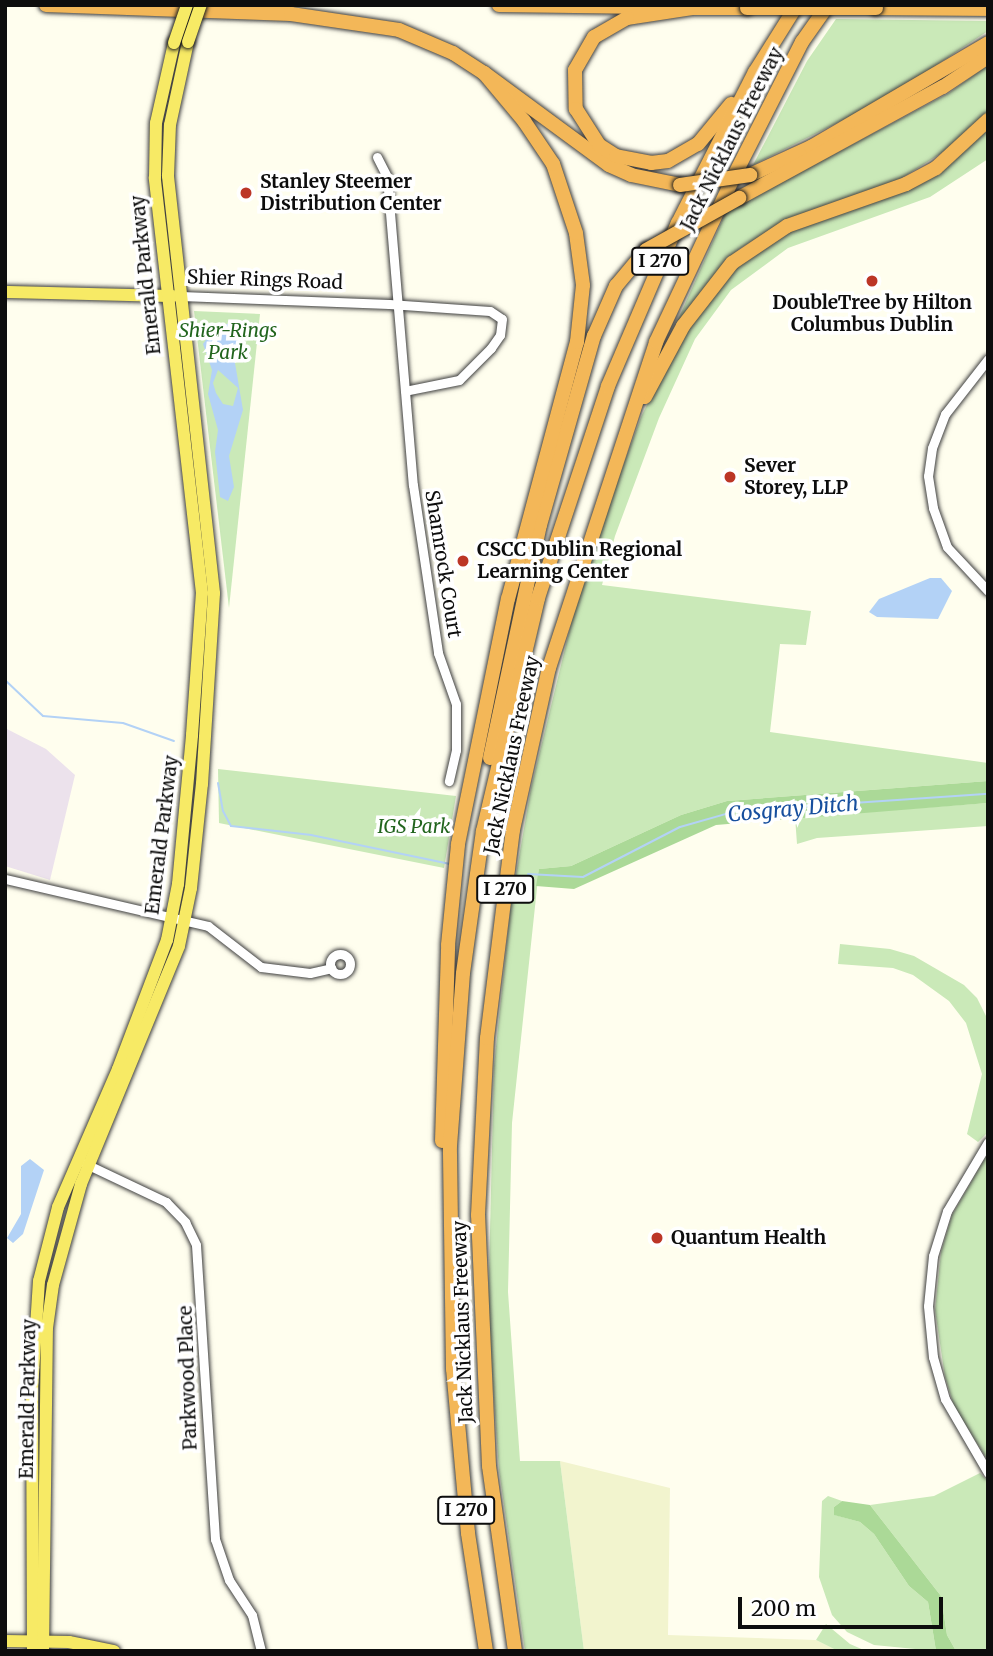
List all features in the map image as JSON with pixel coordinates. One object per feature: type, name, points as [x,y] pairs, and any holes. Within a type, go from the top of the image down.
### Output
[{"type":"highway","points":[[46,5],[204,9],[353,21],[422,38],[484,73],[609,165],[643,178],[680,185],[751,175],[811,148],[988,43]]},
{"type":"highway","points":[[499,5],[988,9]]},
{"type":"highway","name":"Jack Nicklaus Freeway","points":[[486,1651],[468,1533],[453,1369],[450,1146],[463,973],[475,888],[500,753],[528,637],[583,457],[651,281],[755,72],[797,5]]},
{"type":"highway","name":"Jack Nicklaus Freeway","points":[[515,1651],[484,1396],[478,1215],[487,1038],[524,779],[549,668],[610,475],[656,342],[690,267],[802,42],[828,5]]},
{"type":"highway","points":[[692,8],[617,22],[594,37],[581,53],[573,89],[576,109],[599,145],[635,162],[668,161],[684,154],[711,131],[755,72]]},
{"type":"highway","points":[[475,888],[503,681],[540,525],[604,310],[622,277],[646,250],[943,88],[988,57]]},
{"type":"highway","points":[[453,1369],[442,1106],[451,895],[490,678],[577,342],[583,285],[576,233],[553,164],[524,121],[484,73]]},
{"type":"highway","points":[[610,475],[682,326],[732,263],[787,226],[916,178],[958,150],[988,120]]},
{"type":"main road","name":"Emerald Parkway","points":[[38,1646],[47,1328],[62,1241],[83,1162],[179,920],[202,784],[214,593],[155,149],[164,76],[187,5]]},
{"type":"main road","name":"Emerald Parkway","points":[[179,920],[202,593],[174,296],[168,150],[188,42],[201,5]]},
{"type":"main road","name":"Shier Rings Road","points":[[5,292],[174,296]]},
{"type":"main road","points":[[5,1641],[114,1651]]},
{"type":"street","name":"Shamrock Court","points":[[377,157],[387,177],[413,485],[438,653],[457,713],[449,781]]},
{"type":"street","name":"Shier Rings Road","points":[[174,296],[490,311],[502,319],[500,335],[491,348],[459,380],[405,391]]},
{"type":"street","points":[[988,359],[951,404],[930,459],[930,495],[939,530],[959,563],[988,591]]},
{"type":"street","points":[[5,879],[219,930],[261,967],[310,973],[331,968]]},
{"type":"street","points":[[988,1142],[947,1211],[932,1263],[928,1306],[933,1357],[945,1399],[988,1473]]},
{"type":"street","name":"Parkwood Place","points":[[83,1162],[166,1202],[184,1222],[196,1245],[215,1539],[229,1580],[252,1615],[261,1651]]},
{"type":"shaded area","points":[[5,728],[46,749],[75,775],[50,880],[5,866]]},
{"type":"green space","points":[[836,19],[988,21],[988,31],[885,99],[753,165],[807,61]]},
{"type":"green space","points":[[988,65],[988,111],[967,137],[897,181],[775,227],[739,249],[676,324],[726,212],[949,93]]},
{"type":"green space","points":[[988,127],[988,159],[930,197],[788,248],[731,290],[695,339],[659,418],[615,536],[602,585],[811,611],[806,645],[780,644],[770,732],[988,763],[988,781],[727,801],[681,815],[571,866],[539,869],[512,1123],[508,1292],[520,1461],[560,1461],[584,1651],[525,1651],[499,1470],[488,1314],[494,1066],[511,903],[531,788],[583,575],[641,417],[681,336],[719,283],[773,238],[897,193]]},
{"type":"green space","name":"Shier-Rings Park","points":[[194,311],[260,314],[229,608]]},
{"type":"green space","name":"IGS Park","points":[[218,769],[456,796],[444,868],[219,823]]},
{"type":"green space","points":[[988,781],[988,803],[716,825],[574,889],[536,886],[539,869],[571,866],[681,815],[727,801]]},
{"type":"green space","points":[[988,803],[988,826],[817,838],[797,844],[795,817]]},
{"type":"green space","points":[[840,944],[890,949],[914,956],[964,985],[977,998],[988,1020],[988,1132],[978,1142],[967,1134],[982,1074],[966,1023],[949,1001],[913,975],[893,968],[838,964]]},
{"type":"green space","points":[[988,1153],[988,1461],[954,1406],[945,1377],[935,1310],[941,1252],[952,1215]]},
{"type":"green space","points":[[560,1461],[670,1488],[668,1635],[816,1640],[838,1651],[584,1651]]},
{"type":"green space","points":[[980,1473],[988,1481],[988,1651],[956,1651],[947,1635],[941,1596],[870,1505],[934,1496]]},
{"type":"green space","points":[[828,1496],[842,1501],[834,1507],[835,1515],[860,1522],[874,1534],[909,1586],[928,1602],[936,1651],[874,1645],[847,1632],[832,1615],[819,1577],[822,1501]]},
{"type":"green space","points":[[842,1501],[870,1505],[941,1596],[947,1635],[956,1651],[936,1651],[928,1602],[909,1586],[874,1534],[860,1522],[834,1515],[834,1507]]},
{"type":"green space","points":[[826,1624],[850,1644],[866,1651],[838,1651],[816,1640]]},
{"type":"water","points":[[232,323],[245,337],[235,363],[243,410],[229,456],[234,487],[228,501],[220,497],[215,452],[218,430],[208,394],[212,370],[203,344],[216,326]],"holes":[[[218,370],[238,388],[233,406],[223,404],[213,383]]]},
{"type":"water","points":[[930,578],[941,578],[952,591],[938,619],[877,617],[869,612],[879,599]]},
{"type":"water","points":[[30,1159],[44,1170],[23,1234],[13,1243],[7,1238],[21,1214],[21,1166]]},
{"type":"waterway","name":"Cosgray Ditch","points":[[5,680],[43,716],[123,723],[174,741]]},
{"type":"waterway","name":"Cosgray Ditch","points":[[218,783],[223,811],[231,826],[311,835],[450,864]]},
{"type":"waterway","name":"Cosgray Ditch","points":[[528,874],[583,877],[680,827],[736,811],[988,794]]},
{"type":"place","name":"Stanley Steemer Distribution Center","points":[[246,193]]},
{"type":"place","name":"DoubleTree by Hilton Columbus Dublin","points":[[872,281]]},
{"type":"place","name":"Sever Storey, LLP","points":[[730,477]]},
{"type":"place","name":"CSCC Dublin Regional Learning Center","points":[[463,561]]},
{"type":"place","name":"Quantum Health","points":[[657,1238]]}]
